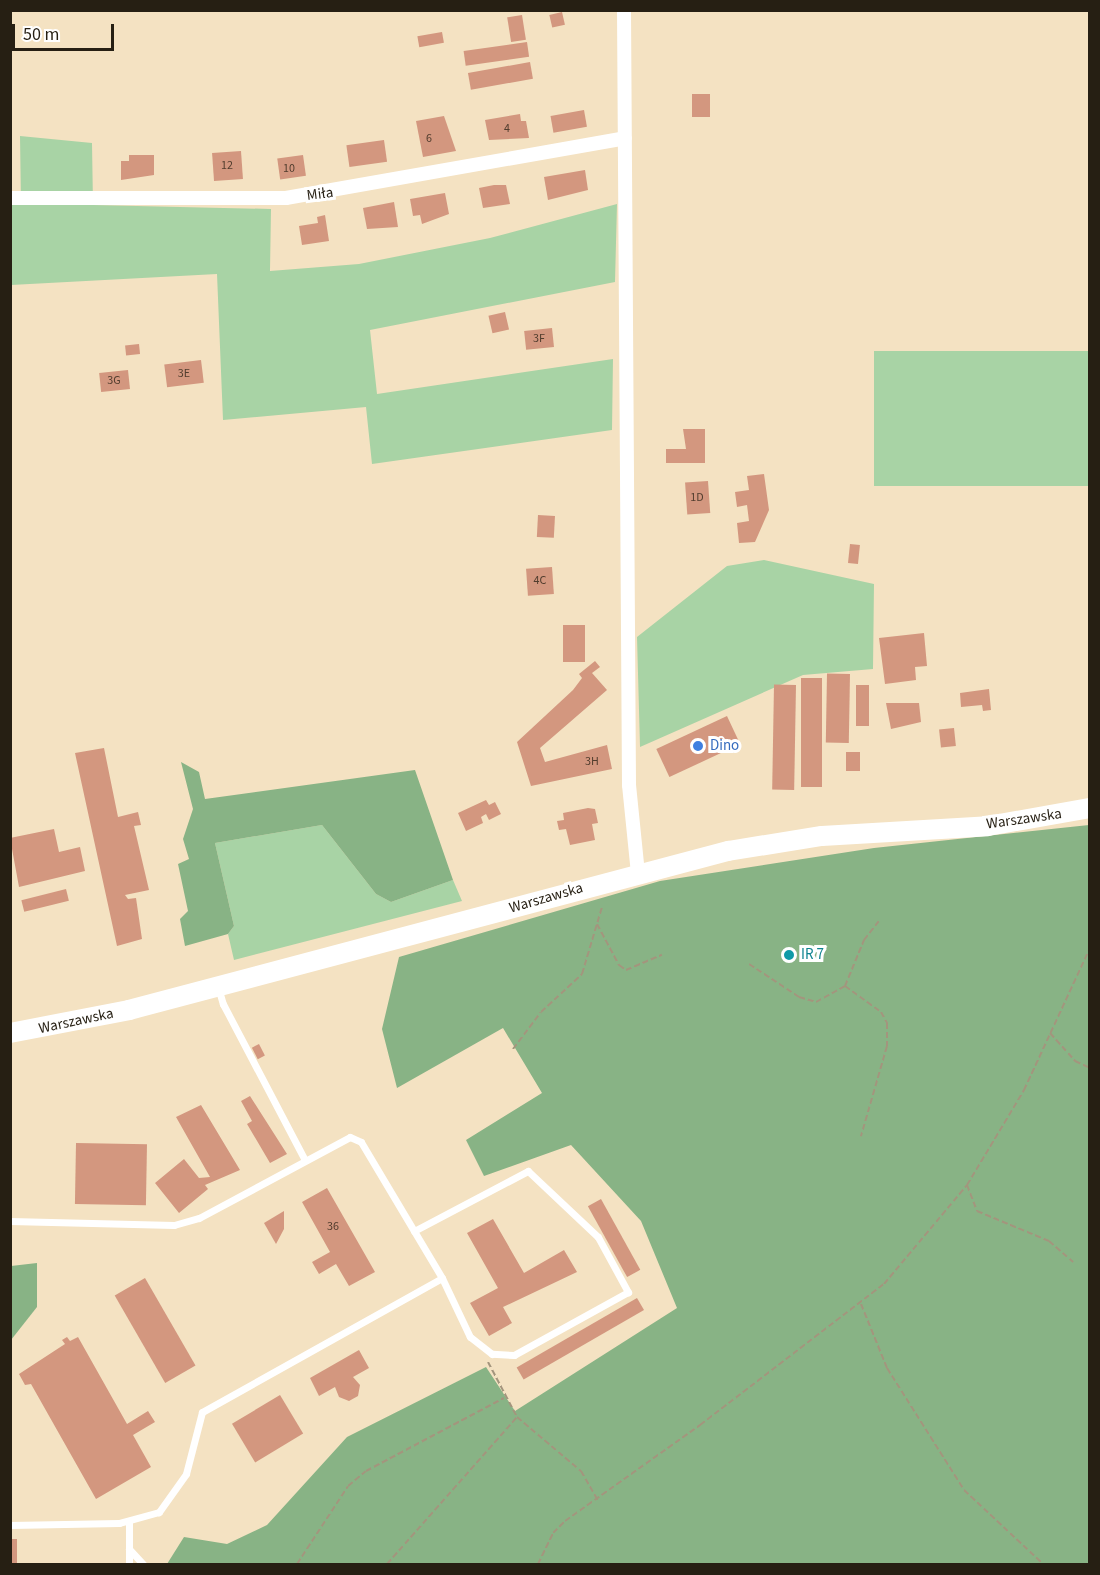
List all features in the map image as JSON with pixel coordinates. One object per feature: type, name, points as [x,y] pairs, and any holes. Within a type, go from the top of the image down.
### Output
[{"type":"main road","name":"Warszawska","points":[[10,1033],[218,987],[638,874],[778,841],[988,826],[1089,808]]},
{"type":"street","points":[[624,10],[629,785],[638,874]]},
{"type":"street","name":"Miła","points":[[10,198],[286,198],[625,138]]},
{"type":"lane","points":[[218,987],[223,1004],[304,1158]]},
{"type":"lane","points":[[10,1221],[174,1225],[198,1218],[337,1140],[350,1137],[361,1142],[414,1231],[442,1278],[470,1337],[492,1354],[514,1355],[628,1292],[598,1237],[528,1171],[414,1231]]},
{"type":"lane","points":[[10,1524],[129,1522],[146,1519],[170,1503],[186,1474],[202,1412],[442,1278]]},
{"type":"lane","points":[[129,1522],[129,1564]]},
{"type":"lane","points":[[129,1549],[143,1564]]},
{"type":"path","points":[[513,1049],[541,1012],[582,974],[602,907]]},
{"type":"path","points":[[749,964],[791,993],[816,1002],[845,986],[864,940],[879,921]]},
{"type":"path","points":[[597,924],[619,965],[626,970],[662,955]]},
{"type":"path","points":[[538,1564],[553,1533],[861,1304],[884,1284],[967,1185],[1024,1090],[1089,948]]},
{"type":"path","points":[[845,986],[881,1012],[888,1023],[887,1046],[861,1136]]},
{"type":"path","points":[[1050,1032],[1075,1061],[1089,1068]]},
{"type":"path","points":[[967,1185],[977,1211],[1049,1241],[1073,1262]]},
{"type":"path","points":[[861,1304],[887,1368],[964,1490],[1043,1564]]},
{"type":"path","points":[[492,1354],[489,1371],[517,1417],[581,1471],[597,1500]]},
{"type":"path","points":[[297,1564],[348,1486],[366,1471],[504,1398]]},
{"type":"path","points":[[387,1564],[517,1417]]},
{"type":"green space","points":[[20,136],[92,143],[93,205],[271,209],[270,271],[359,264],[490,238],[617,204],[615,282],[370,330],[377,394],[613,359],[612,430],[372,464],[366,407],[223,420],[217,274],[11,285],[10,204],[21,204]]},
{"type":"green space","points":[[874,351],[1089,351],[1089,486],[874,486]]},
{"type":"green space","points":[[764,560],[874,584],[873,669],[803,675],[640,747],[637,637],[727,566]]},
{"type":"green space","points":[[181,762],[199,772],[205,799],[415,770],[453,880],[391,902],[376,894],[322,825],[215,843],[234,926],[228,934],[185,946],[180,919],[188,911],[178,864],[189,859],[183,839],[193,809]]},
{"type":"green space","points":[[322,825],[376,894],[391,902],[453,880],[462,901],[234,960],[228,934],[234,926],[215,843]]},
{"type":"green space","points":[[1089,825],[1089,1564],[167,1564],[184,1537],[227,1544],[267,1525],[347,1437],[486,1367],[515,1411],[677,1308],[641,1221],[571,1145],[484,1176],[466,1140],[542,1093],[503,1028],[397,1088],[382,1029],[399,957],[660,881],[874,848]]},
{"type":"green space","points":[[37,1263],[37,1307],[11,1340],[11,1266]]},
{"type":"building","points":[[562,12],[565,25],[552,28],[549,15]]},
{"type":"building","points":[[522,15],[526,40],[511,42],[507,17]]},
{"type":"building","points":[[442,32],[444,43],[419,47],[417,36]]},
{"type":"building","points":[[527,42],[529,57],[466,66],[464,51]]},
{"type":"building","points":[[530,62],[533,79],[471,90],[468,73]]},
{"type":"building","points":[[692,94],[710,94],[710,117],[692,117]]},
{"type":"building","points":[[584,110],[587,127],[553,133],[551,116]]},
{"type":"building","points":[[520,114],[521,121],[526,121],[529,138],[489,140],[485,120]]},
{"type":"building","points":[[444,116],[456,151],[423,157],[416,121]]},
{"type":"building","points":[[384,140],[387,162],[349,167],[346,145]]},
{"type":"building","points":[[241,151],[243,179],[214,181],[212,153]]},
{"type":"building","points":[[129,155],[154,155],[154,175],[121,180],[121,161],[129,161]]},
{"type":"building","points":[[303,155],[306,176],[280,179],[277,159]]},
{"type":"building","points":[[585,170],[588,190],[548,200],[544,177]]},
{"type":"building","points":[[506,185],[510,204],[483,208],[479,188]]},
{"type":"building","points":[[445,193],[449,214],[422,224],[420,215],[413,216],[410,199]]},
{"type":"building","points":[[394,202],[398,227],[367,229],[363,208]]},
{"type":"building","points":[[325,215],[329,241],[302,245],[299,226],[318,223],[317,217]]},
{"type":"building","points":[[505,312],[509,330],[492,333],[488,316]]},
{"type":"building","points":[[552,328],[554,347],[526,350],[524,331]]},
{"type":"building","points":[[139,344],[140,354],[126,355],[125,345]]},
{"type":"building","points":[[201,360],[204,383],[167,387],[164,365]]},
{"type":"building","points":[[128,370],[130,389],[101,392],[99,373]]},
{"type":"building","points":[[683,429],[705,429],[705,463],[666,463],[666,449],[686,449]]},
{"type":"building","points":[[764,474],[769,510],[755,542],[739,543],[737,523],[749,521],[747,505],[737,507],[735,492],[749,490],[747,476]]},
{"type":"building","points":[[708,481],[710,513],[687,515],[685,483]]},
{"type":"building","points":[[538,515],[555,516],[554,538],[537,537]]},
{"type":"building","points":[[850,544],[860,545],[858,564],[848,563]]},
{"type":"building","points":[[552,567],[554,594],[528,596],[526,569]]},
{"type":"building","points":[[563,625],[585,625],[585,662],[563,662]]},
{"type":"building","points":[[924,633],[927,666],[915,667],[916,680],[885,684],[879,638]]},
{"type":"building","points":[[595,661],[600,667],[592,673],[607,690],[540,748],[545,762],[607,745],[612,769],[531,786],[517,742],[573,690],[582,678],[579,674]]},
{"type":"building","points":[[827,674],[850,674],[849,743],[826,743]]},
{"type":"building","points":[[801,678],[822,678],[822,787],[801,787]]},
{"type":"building","points":[[774,685],[796,685],[794,790],[772,790]]},
{"type":"building","points":[[856,685],[869,685],[869,726],[856,726]]},
{"type":"building","points":[[989,689],[991,710],[983,711],[982,705],[961,707],[960,693]]},
{"type":"building","points":[[886,703],[919,703],[921,722],[891,729]]},
{"type":"building","name":"Dino","points":[[727,716],[740,744],[669,777],[656,749]]},
{"type":"building","points":[[954,728],[956,746],[941,747],[939,730]]},
{"type":"building","points":[[104,748],[118,817],[138,812],[141,825],[134,826],[149,890],[125,895],[128,899],[136,898],[142,939],[117,946],[75,753]]},
{"type":"building","points":[[846,752],[860,752],[860,771],[846,771]]},
{"type":"building","points":[[486,800],[489,805],[495,802],[501,814],[489,820],[486,814],[481,817],[483,823],[466,831],[458,813]]},
{"type":"building","points":[[588,808],[595,809],[598,823],[592,824],[595,840],[570,845],[566,829],[559,830],[557,821],[564,820],[563,813]]},
{"type":"building","points":[[54,829],[59,852],[80,847],[85,871],[19,887],[10,838]]},
{"type":"building","points":[[66,889],[69,901],[24,912],[21,900]]},
{"type":"building","points":[[259,1044],[265,1056],[258,1059],[252,1048]]},
{"type":"building","points":[[250,1096],[287,1154],[270,1163],[247,1124],[252,1121],[241,1101]]},
{"type":"building","points":[[201,1105],[240,1170],[205,1185],[208,1189],[179,1213],[155,1183],[184,1159],[199,1178],[210,1177],[176,1117]]},
{"type":"building","points":[[76,1143],[147,1144],[146,1205],[75,1204]]},
{"type":"building","points":[[327,1188],[375,1272],[349,1286],[336,1264],[319,1274],[312,1262],[330,1252],[302,1202]]},
{"type":"building","points":[[601,1199],[640,1270],[627,1277],[588,1206]]},
{"type":"building","points":[[284,1211],[284,1229],[276,1244],[264,1223]]},
{"type":"building","points":[[493,1219],[524,1273],[564,1250],[577,1272],[503,1307],[512,1323],[489,1336],[470,1303],[498,1288],[467,1233]]},
{"type":"building","points":[[145,1278],[196,1365],[165,1383],[115,1296]]},
{"type":"building","points":[[637,1298],[644,1310],[524,1380],[517,1368]]},
{"type":"building","points":[[67,1337],[70,1341],[78,1337],[127,1424],[148,1411],[155,1422],[133,1435],[151,1467],[96,1499],[31,1384],[25,1385],[19,1374],[65,1344],[62,1340]]},
{"type":"building","points":[[359,1350],[369,1368],[353,1377],[360,1385],[358,1396],[349,1401],[339,1397],[335,1387],[319,1396],[310,1378]]},
{"type":"building","points":[[280,1395],[303,1434],[255,1462],[232,1424]]},
{"type":"building","points":[[11,1539],[17,1539],[17,1564],[11,1564]]},
{"type":"place","name":"Dino","points":[[698,746]]},
{"type":"place","name":"IR 7","points":[[789,955]]}]
